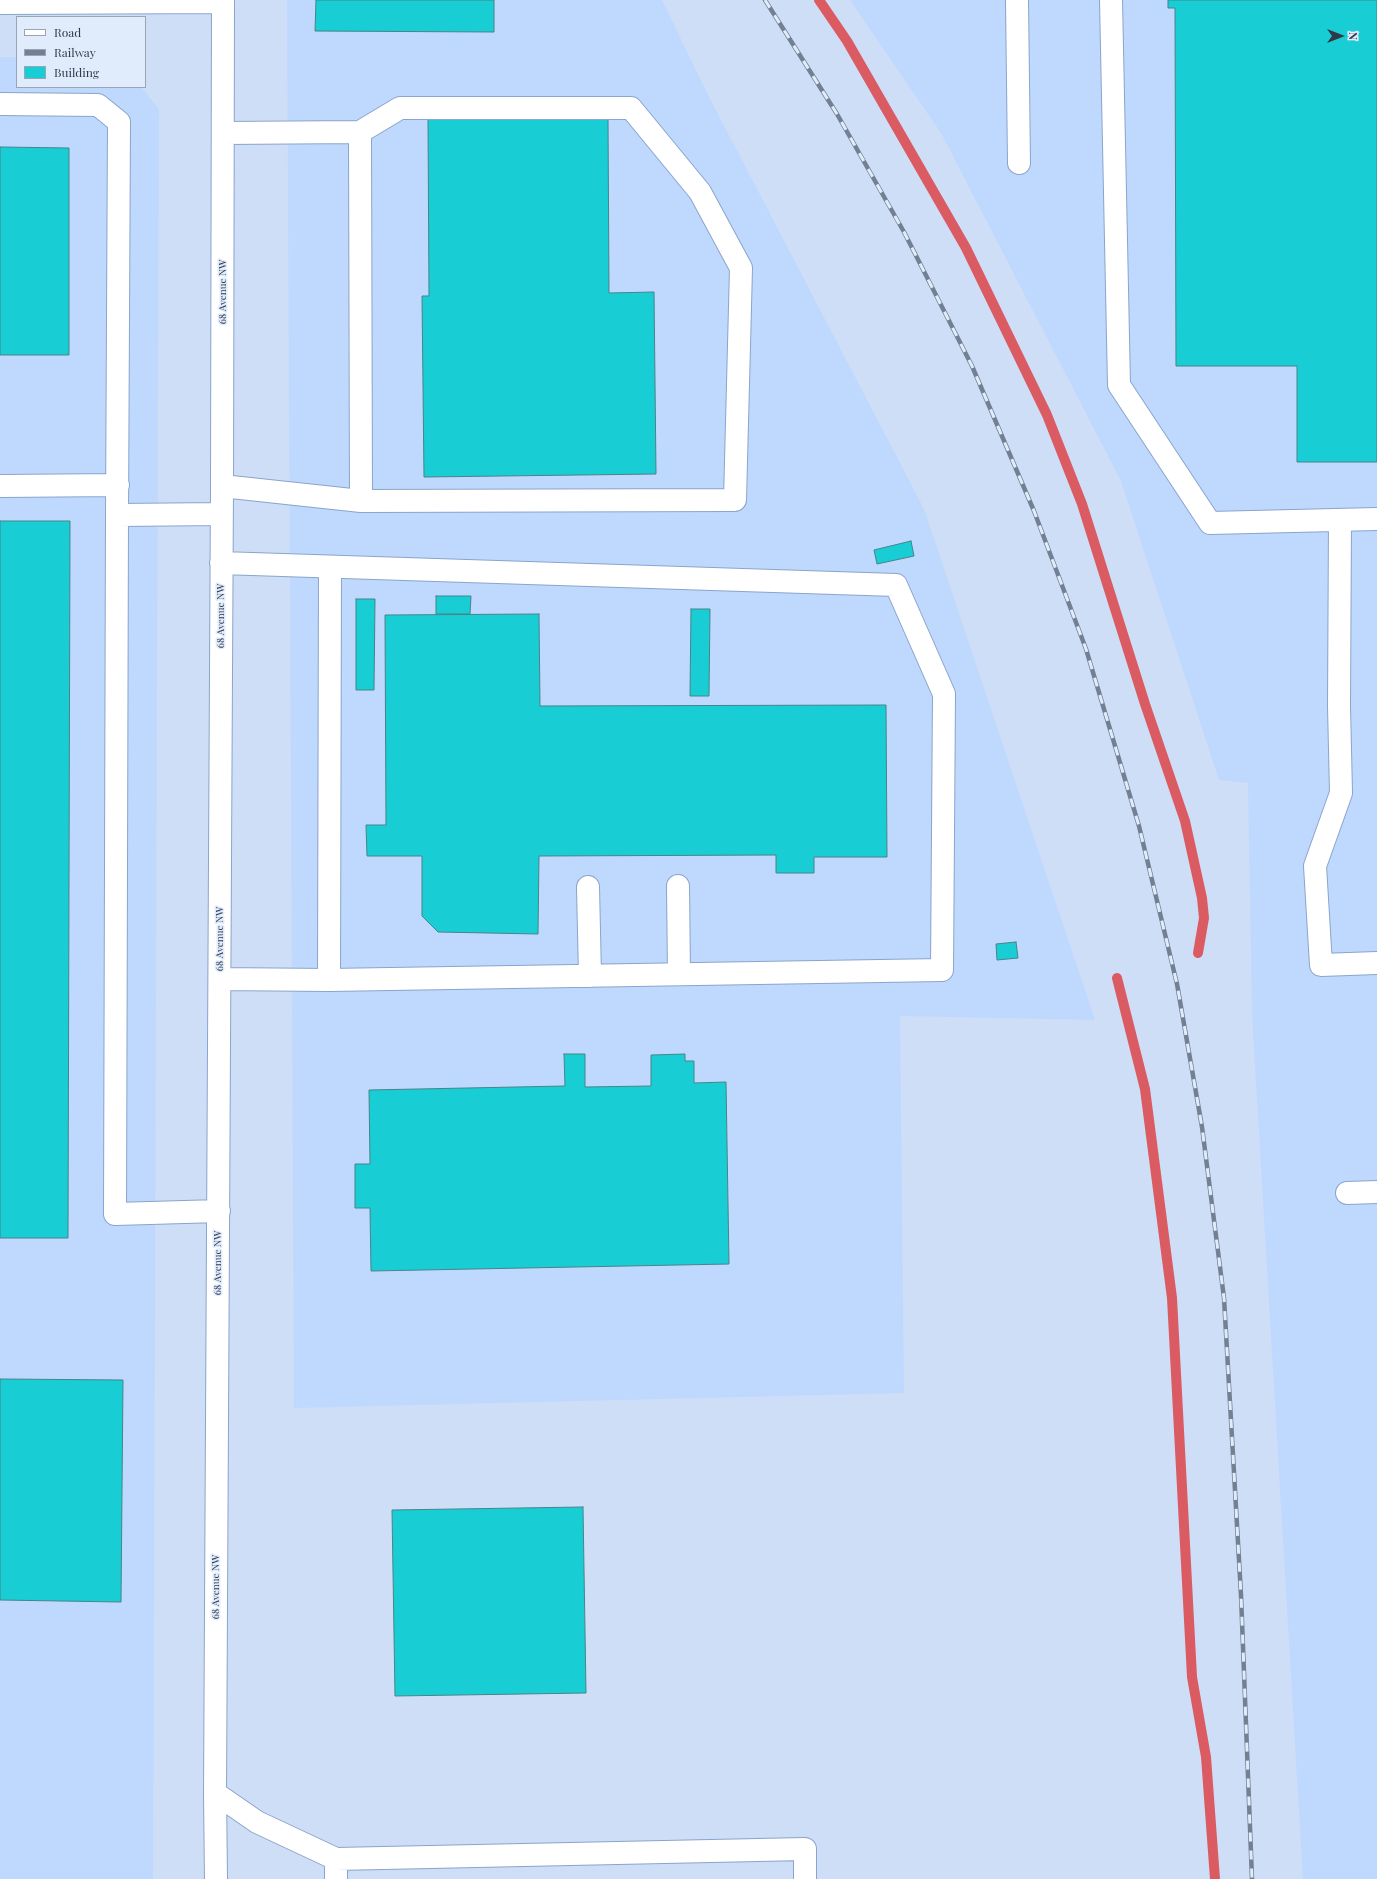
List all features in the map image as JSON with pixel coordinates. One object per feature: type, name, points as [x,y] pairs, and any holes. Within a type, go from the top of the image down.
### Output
[{"type":"street","points":[[1017,0],[1019,163]]},
{"type":"street","points":[[1111,0],[1119,385],[1210,523],[1377,519]]},
{"type":"street","points":[[0,3],[223,1]]},
{"type":"street","name":"68 Avenue NW","points":[[216,1879],[215,1793],[220,979],[223,1]]},
{"type":"street","points":[[0,104],[98,105],[119,122],[115,1214],[218,1211]]},
{"type":"street","points":[[222,486],[361,501],[735,500],[741,268],[700,192],[631,108],[400,108],[360,132],[223,133]]},
{"type":"street","points":[[360,132],[361,501]]},
{"type":"street","points":[[0,486],[118,485]]},
{"type":"street","points":[[117,515],[221,514]]},
{"type":"street","points":[[1340,520],[1339,706],[1341,793],[1315,866],[1321,965],[1377,963]]},
{"type":"street","points":[[220,979],[329,980],[942,970],[944,694],[896,585],[221,564]]},
{"type":"street","points":[[329,980],[330,568]]},
{"type":"street","points":[[678,886],[679,974]]},
{"type":"street","points":[[588,887],[590,976]]},
{"type":"street","points":[[1347,1193],[1377,1192]]},
{"type":"street","points":[[215,1793],[257,1822],[336,1869],[805,1849],[805,1879]]},
{"type":"shaded area","points":[[287,0],[662,0],[709,97],[924,509],[1095,1020],[900,1016],[904,1393],[294,1408]]},
{"type":"shaded area","points":[[850,0],[1377,0],[1377,1879],[1303,1879],[1252,1014],[1248,783],[1219,780],[1121,481],[941,133]]},
{"type":"shaded area","points":[[0,57],[16,57],[16,88],[142,88],[159,109],[153,1879],[0,1879]]},
{"type":"building","points":[[316,0],[494,0],[494,32],[315,31]]},
{"type":"building","points":[[1168,0],[1377,0],[1377,462],[1297,462],[1297,366],[1176,366],[1175,8],[1168,8]]},
{"type":"building","points":[[608,117],[609,293],[654,292],[656,474],[424,477],[422,296],[429,296],[428,119]]},
{"type":"building","points":[[0,147],[69,148],[69,355],[0,355]]},
{"type":"building","points":[[0,521],[70,521],[68,1238],[0,1238]]},
{"type":"building","points":[[911,541],[914,556],[877,564],[874,550]]},
{"type":"building","points":[[436,596],[471,596],[470,614],[436,614]]},
{"type":"building","points":[[356,599],[375,599],[374,690],[356,690]]},
{"type":"building","points":[[691,609],[710,609],[709,696],[690,696]]},
{"type":"building","points":[[539,614],[540,706],[886,705],[887,857],[814,857],[814,873],[776,873],[776,855],[539,856],[538,934],[438,932],[422,916],[422,856],[367,856],[366,825],[386,825],[385,615]]},
{"type":"building","points":[[1016,942],[1018,958],[997,960],[996,944]]},
{"type":"building","points":[[564,1054],[585,1054],[585,1087],[651,1086],[651,1055],[685,1054],[685,1061],[694,1061],[694,1083],[726,1082],[729,1264],[371,1271],[370,1208],[355,1208],[355,1164],[370,1164],[369,1090],[565,1086]]},
{"type":"building","points":[[0,1379],[123,1380],[121,1602],[0,1600]]},
{"type":"building","points":[[583,1507],[586,1693],[395,1696],[392,1510]]},
{"type":"waterway","points":[[819,0],[847,41],[966,248],[1047,415],[1082,504],[1145,704],[1185,821],[1202,898],[1204,918],[1198,953]]},
{"type":"waterway","points":[[1117,978],[1145,1089],[1172,1298],[1192,1677],[1206,1757],[1215,1879]]},
{"type":"railway","points":[[765,0],[837,114],[904,232],[972,366],[1034,511],[1086,649],[1139,826],[1177,984],[1202,1127],[1224,1298],[1241,1595],[1252,1879]]}]
